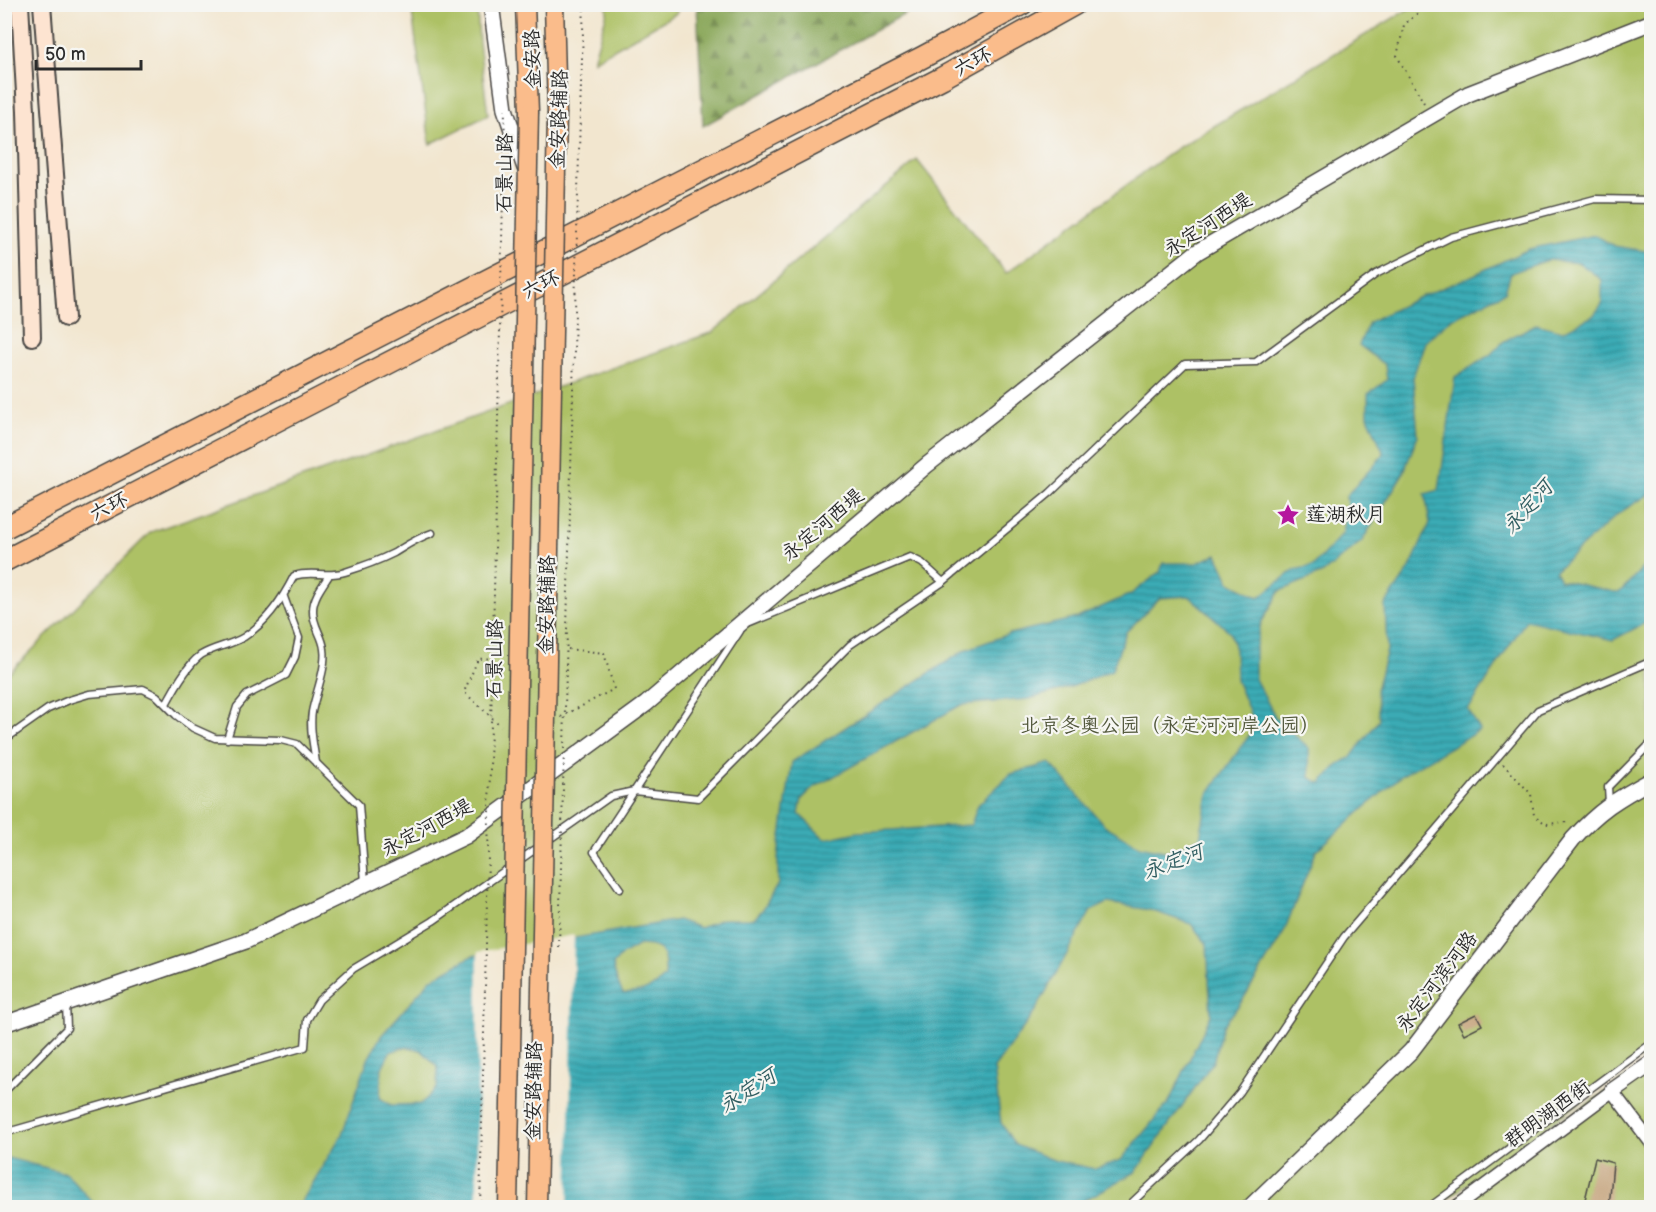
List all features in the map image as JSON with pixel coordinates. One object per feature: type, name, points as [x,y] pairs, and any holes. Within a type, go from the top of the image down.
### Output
[{"type":"highway","name":"六环","points":[[4,528],[902,68],[1022,4]]},
{"type":"highway","name":"六环","points":[[4,561],[942,78],[1075,4]]},
{"type":"main road","points":[[20,4],[26,111],[33,337]]},
{"type":"main road","points":[[42,4],[66,318]]},
{"type":"main road","name":"金安路","points":[[525,4],[529,112]]},
{"type":"main road","name":"金安路","points":[[537,1208],[556,113],[554,8]]},
{"type":"main road","name":"石景山路","points":[[508,1208],[529,112]]},
{"type":"street","name":"金安路辅路","points":[[491,4],[505,109],[527,174]]},
{"type":"street","name":"永定河西堤","points":[[4,1024],[246,941],[466,836],[646,704],[742,625],[927,465],[1197,252],[1468,94],[1652,22]]},
{"type":"street","name":"永定河滨河路","points":[[1249,1208],[1411,1051],[1573,839],[1609,804],[1652,780]]},
{"type":"street","points":[[1612,1091],[1652,1063]]},
{"type":"street","points":[[1612,1091],[1652,1071]]},
{"type":"street","name":"群明湖西街","points":[[1455,1208],[1612,1091],[1652,1144]]},
{"type":"lane","points":[[4,1133],[304,1047],[307,1020],[319,1000],[353,969],[433,921],[611,796],[634,791],[698,798],[850,645],[943,582],[1050,493],[1185,364],[1256,362],[1376,274],[1451,237],[1595,199],[1652,200]]},
{"type":"lane","points":[[166,704],[179,681],[200,656],[243,638],[273,611],[284,597],[294,576],[306,572],[328,577],[374,562],[419,537],[432,533]]},
{"type":"lane","points":[[620,889],[594,852],[742,625],[910,556],[922,563],[943,582]]},
{"type":"lane","points":[[316,763],[312,713],[319,689],[324,649],[315,627],[313,609],[328,577]]},
{"type":"lane","points":[[227,738],[237,707],[247,695],[286,675],[295,657],[299,638],[284,597]]},
{"type":"lane","points":[[1126,1208],[1199,1140],[1240,1092],[1344,937],[1538,710],[1652,661]]},
{"type":"lane","points":[[4,740],[48,709],[89,694],[143,689],[158,696],[193,728],[215,738],[281,740],[297,744],[359,806],[365,884]]},
{"type":"lane","points":[[1609,804],[1608,787],[1652,742]]},
{"type":"lane","points":[[4,1092],[67,1028],[66,1003]]},
{"type":"lane","points":[[1428,1208],[1652,1043]]},
{"type":"path","name":"金安路辅路","points":[[559,946],[580,113],[585,4]]},
{"type":"path","points":[[1428,4],[1404,25],[1397,56],[1431,116]]},
{"type":"path","points":[[480,1208],[505,109]]},
{"type":"path","points":[[556,720],[614,689],[604,653],[567,649]]},
{"type":"path","points":[[494,658],[478,659],[464,692],[502,728]]},
{"type":"path","points":[[1497,758],[1531,794],[1534,815],[1546,824],[1590,821]]},
{"type":"green space","points":[[697,4],[921,4],[921,5],[703,126]]},
{"type":"green space","points":[[411,5],[477,5],[488,115],[430,144]]},
{"type":"green space","points":[[607,5],[677,5],[677,13],[593,61]]},
{"type":"green space","name":"北京冬奥公园（永定河河岸公园）","points":[[1415,5],[1651,5],[1651,1051],[1436,1207],[5,1208],[5,677],[151,532],[713,332],[917,160],[1006,273],[1176,149]]},
{"type":"green space","points":[[1651,1062],[1651,1207],[1446,1208],[1544,1132]]},
{"type":"water","name":"永定河","points":[[1595,235],[1614,246],[1651,252],[1651,493],[1619,513],[1555,571],[1560,580],[1619,593],[1651,559],[1651,620],[1613,640],[1526,620],[1468,710],[1480,730],[1402,775],[1316,851],[1283,934],[1242,1001],[1223,1026],[1213,1062],[1136,1172],[1070,1208],[298,1208],[342,1134],[367,1061],[381,1036],[431,979],[472,956],[678,920],[700,928],[722,919],[754,919],[778,884],[778,857],[792,762],[965,650],[1009,634],[1077,618],[1131,594],[1160,572],[1163,563],[1197,563],[1217,554],[1230,582],[1259,597],[1294,570],[1313,566],[1343,533],[1347,506],[1346,496],[1384,454],[1368,416],[1368,394],[1387,380],[1385,365],[1359,345],[1369,322],[1417,298],[1465,279],[1529,249]],"holes":[[[1548,260],[1579,263],[1602,280],[1602,304],[1593,316],[1563,331],[1536,324],[1504,341],[1490,355],[1455,377],[1439,490],[1425,494],[1430,523],[1409,570],[1385,605],[1387,650],[1376,690],[1379,720],[1351,757],[1338,765],[1321,783],[1310,778],[1309,748],[1276,718],[1255,679],[1255,650],[1261,623],[1280,591],[1323,573],[1362,541],[1404,472],[1418,435],[1413,377],[1425,342],[1451,319],[1505,292],[1511,273]],[[1189,596],[1230,632],[1235,650],[1236,680],[1252,718],[1253,730],[1208,794],[1200,838],[1169,852],[1139,846],[1104,825],[1050,763],[1011,774],[978,805],[971,825],[858,832],[825,839],[799,814],[802,799],[813,788],[961,705],[1029,699],[1074,686],[1112,670],[1126,632],[1160,598]],[[1108,903],[1150,910],[1191,924],[1207,944],[1211,1015],[1169,1102],[1121,1160],[1095,1169],[1056,1161],[1015,1145],[1001,1123],[994,1068],[1034,1013],[1091,911]],[[639,945],[658,949],[664,957],[665,977],[646,990],[623,994],[613,965],[622,955]],[[406,1047],[421,1050],[438,1067],[437,1088],[421,1104],[391,1105],[380,1098],[382,1068],[390,1052]]]},
{"type":"water","points":[[4,1157],[66,1173],[97,1207],[5,1207]]},
{"type":"pier","points":[[574,935],[568,1208],[477,1207],[478,952]]},
{"type":"building","points":[[1476,1014],[1482,1025],[1464,1034],[1458,1023]]},
{"type":"building","points":[[1595,1158],[1613,1163],[1609,1208],[1583,1208]]},
{"type":"place","name":"莲湖秋月","points":[[1288,515]]}]
